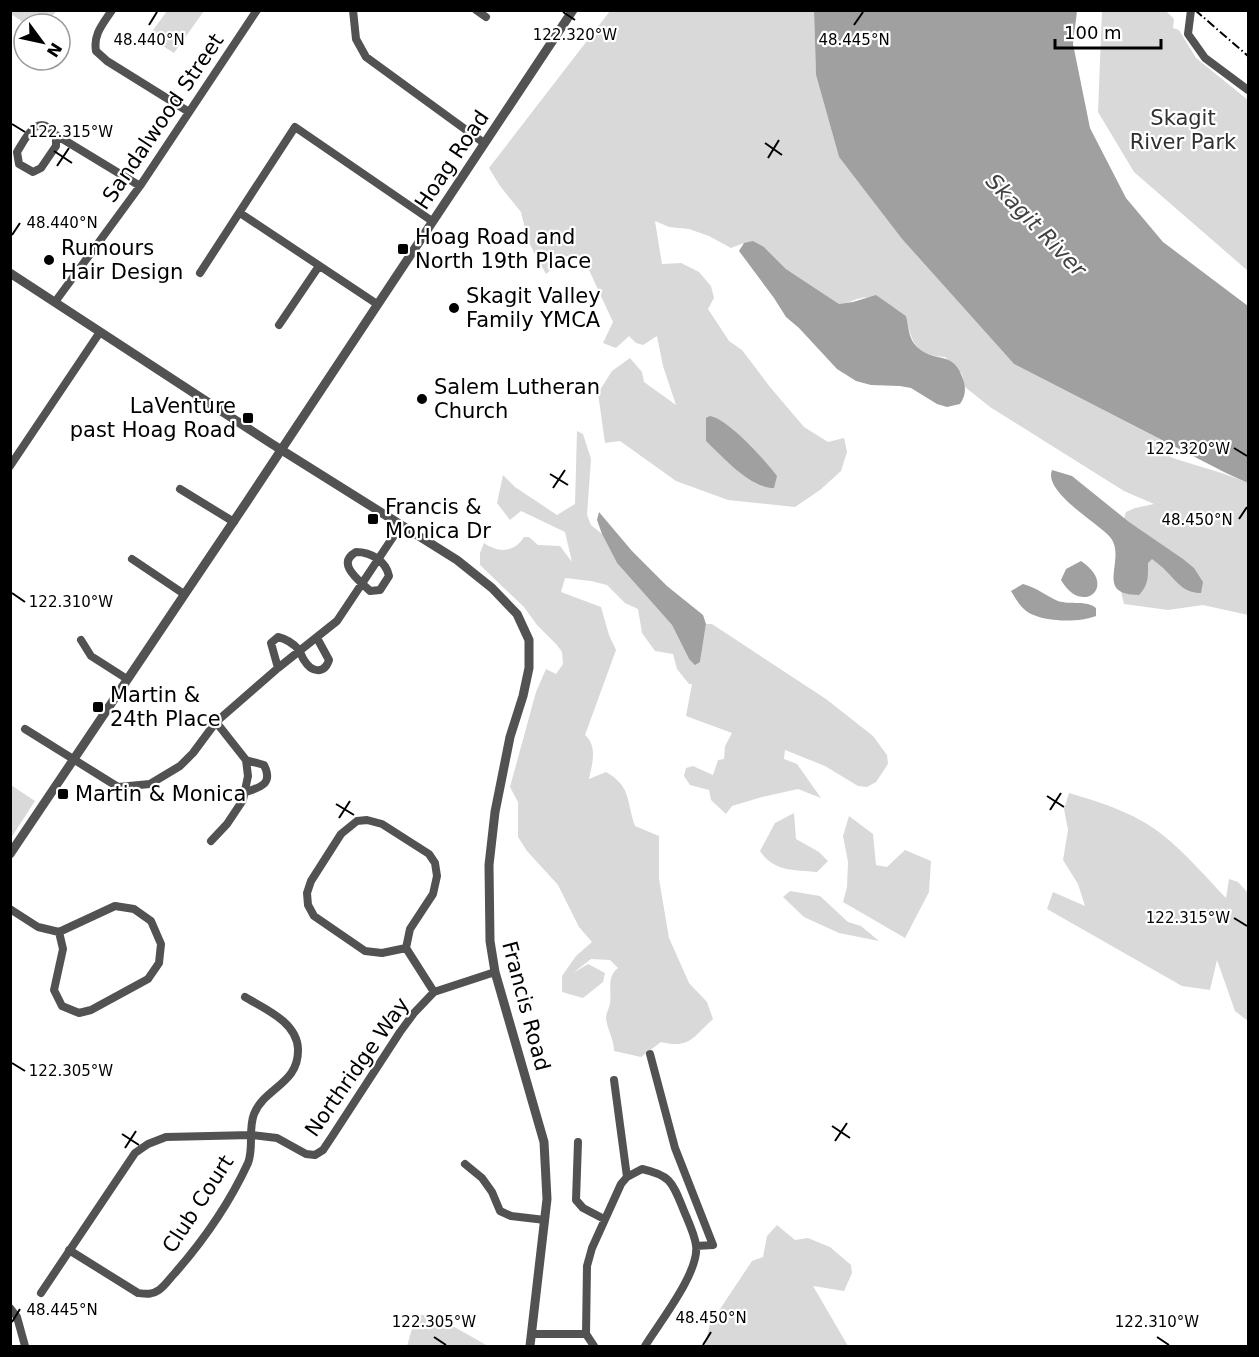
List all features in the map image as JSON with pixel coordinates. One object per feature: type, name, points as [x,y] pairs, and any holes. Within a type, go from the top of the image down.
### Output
[{"type":"street","points":[[112,10],[94,40],[96,51],[189,112]]},
{"type":"street","name":"Sandalwood Street","points":[[55,302],[140,186],[257,10]]},
{"type":"street","points":[[353,10],[356,39],[366,57],[484,143]]},
{"type":"street","points":[[476,10],[486,17]]},
{"type":"street","name":"Hoag Road","points":[[10,854],[234,522],[573,10]]},
{"type":"street","points":[[1191,10],[1188,34],[1205,58],[1248,90]]},
{"type":"street","points":[[56,135],[56,146],[40,168],[33,171],[19,164],[17,152],[32,129],[40,125],[50,127],[56,135],[140,186]]},
{"type":"street","points":[[200,273],[295,127],[432,222]]},
{"type":"street","points":[[240,213],[377,304]]},
{"type":"street","points":[[279,325],[319,266]]},
{"type":"street","points":[[10,273],[401,525],[337,621],[216,722],[193,753],[180,766],[150,784],[118,787],[25,729]]},
{"type":"street","points":[[10,466],[100,332]]},
{"type":"street","points":[[180,489],[234,522]]},
{"type":"street","name":"Francis Road","points":[[401,525],[457,560],[492,588],[517,614],[528,640],[529,668],[501,774],[490,855],[490,941],[495,972],[544,1142],[547,1199],[530,1347]]},
{"type":"street","points":[[363,552],[379,559],[389,576],[380,591],[370,591],[348,568],[349,555],[363,552]]},
{"type":"street","points":[[132,559],[184,594]]},
{"type":"street","points":[[278,668],[270,643],[279,637],[286,639],[300,651],[310,666],[322,670],[326,667],[329,660],[317,638]]},
{"type":"street","points":[[81,640],[91,656],[127,679]]},
{"type":"street","points":[[211,841],[227,824],[243,800],[248,776],[246,760],[216,722]]},
{"type":"street","points":[[246,760],[264,765],[268,773],[267,781],[261,787],[246,792]]},
{"type":"street","points":[[406,948],[382,953],[366,951],[314,916],[308,905],[307,892],[311,881],[341,834],[357,821],[367,820],[382,824],[429,854],[435,863],[437,876],[433,894],[410,929],[406,948],[434,992]]},
{"type":"street","points":[[10,909],[38,927],[59,932],[115,906],[134,909],[151,921],[161,944],[159,963],[148,979],[91,1010],[79,1013],[62,1006],[54,990],[63,949],[59,932]]},
{"type":"street","name":"Northridge Way","points":[[252,1135],[277,1138],[306,1154],[315,1155],[323,1150],[414,1012],[434,992],[495,972]]},
{"type":"street","name":"Club Court","points":[[69,1250],[138,1293],[151,1294],[161,1289],[202,1238],[249,1161],[251,1127],[255,1112],[263,1101],[284,1083],[297,1066],[298,1047],[292,1031],[280,1018],[245,997]]},
{"type":"street","points":[[650,1054],[675,1148],[713,1245],[696,1246]]},
{"type":"street","points":[[614,1080],[627,1177]]},
{"type":"street","points":[[41,1293],[135,1153],[148,1144],[166,1137],[252,1135]]},
{"type":"street","points":[[578,1142],[576,1200],[584,1208],[604,1219]]},
{"type":"street","points":[[465,1164],[482,1178],[492,1192],[500,1211],[510,1216],[545,1220]]},
{"type":"street","points":[[594,1347],[586,1334],[587,1266],[604,1219],[621,1184],[627,1177],[642,1169],[659,1173],[670,1180],[696,1246],[696,1261],[690,1275],[645,1347]]},
{"type":"street","points":[[10,1308],[17,1317],[25,1347]]},
{"type":"street","points":[[532,1334],[586,1334]]},
{"type":"green space","points":[[11,10],[56,11],[12,12],[11,14]]},
{"type":"green space","points":[[167,11],[204,11],[174,53],[148,37]]},
{"type":"green space","points":[[610,11],[814,11],[816,75],[839,157],[902,239],[1014,364],[1173,446],[1170,457],[1248,483],[1248,615],[1203,605],[1168,610],[1124,604],[1117,558],[1119,537],[1126,512],[1154,504],[1124,491],[990,407],[965,387],[962,374],[945,357],[927,353],[916,346],[906,316],[897,309],[874,298],[839,304],[786,269],[764,247],[744,243],[731,248],[709,236],[689,229],[669,227],[655,221],[662,264],[681,263],[699,272],[711,286],[714,298],[708,309],[729,341],[742,350],[804,427],[828,442],[844,438],[847,452],[841,471],[820,490],[795,507],[728,500],[676,481],[620,441],[605,443],[598,393],[612,371],[630,358],[642,372],[644,382],[676,405],[663,366],[657,336],[643,345],[636,343],[629,336],[616,348],[603,343],[613,322],[583,257],[567,256],[546,274],[528,241],[521,212],[489,168]]},
{"type":"green space","name":"Skagit River Park","points":[[1102,11],[1166,11],[1174,19],[1173,28],[1179,30],[1196,58],[1248,100],[1248,271],[1134,172],[1098,112]]},
{"type":"green space","points":[[577,431],[583,434],[591,459],[587,515],[591,525],[602,534],[617,563],[672,625],[689,659],[700,662],[706,624],[712,624],[826,699],[873,736],[887,755],[888,764],[876,782],[867,787],[858,786],[825,766],[785,750],[784,759],[797,764],[821,798],[798,789],[732,806],[726,814],[711,800],[709,790],[690,785],[684,776],[686,768],[693,766],[713,775],[718,760],[724,759],[725,746],[732,733],[686,716],[692,684],[689,684],[677,669],[673,654],[655,651],[642,633],[638,609],[625,603],[607,585],[565,578],[561,592],[601,607],[616,650],[585,735],[593,750],[589,779],[606,772],[614,778],[627,795],[635,826],[659,836],[659,879],[669,938],[689,983],[707,1002],[713,1019],[685,1043],[661,1042],[641,1057],[614,1051],[606,1018],[610,1004],[611,980],[618,968],[610,960],[591,959],[573,973],[588,964],[605,973],[603,982],[583,998],[562,992],[562,976],[576,956],[592,942],[579,927],[558,885],[527,851],[518,837],[518,802],[510,787],[536,692],[546,669],[556,674],[563,664],[562,652],[524,607],[480,565],[480,553],[484,543],[495,549],[506,550],[516,546],[524,537],[529,537],[538,545],[560,546],[572,562],[565,532],[521,511],[510,520],[497,503],[503,475],[515,487],[557,515],[575,504]]},
{"type":"green space","points":[[11,785],[35,801],[11,838]]},
{"type":"green space","points":[[1069,793],[1115,808],[1154,828],[1187,856],[1226,898],[1229,879],[1238,882],[1248,893],[1248,1021],[1235,1011],[1217,960],[1210,990],[1182,986],[1047,909],[1053,892],[1085,906],[1078,884],[1063,860],[1068,830],[1064,809]]},
{"type":"green space","points":[[794,813],[796,839],[819,852],[828,861],[817,872],[785,869],[772,863],[760,851],[775,823]]},
{"type":"green space","points":[[849,816],[873,834],[876,865],[887,867],[905,850],[931,861],[929,892],[905,938],[843,902],[847,887],[848,862],[843,836]]},
{"type":"green space","points":[[790,891],[820,896],[848,922],[861,926],[879,941],[839,933],[804,917],[783,897]]},
{"type":"green space","points":[[777,1225],[795,1240],[808,1238],[830,1247],[851,1265],[852,1273],[844,1291],[813,1286],[848,1346],[705,1346],[710,1324],[752,1261],[763,1257],[767,1236]]},
{"type":"green space","points":[[421,1315],[435,1316],[488,1346],[407,1346],[415,1318]]},
{"type":"water","name":"Skagit River","points":[[814,11],[1077,11],[1073,44],[1090,128],[1126,198],[1163,242],[1248,306],[1248,483],[1014,364],[902,239],[839,157],[816,75]]},
{"type":"water","points":[[753,241],[764,247],[786,269],[839,304],[876,295],[906,316],[914,344],[924,352],[950,361],[960,371],[965,391],[960,404],[947,407],[937,404],[911,388],[871,385],[856,381],[837,369],[786,317],[739,251],[744,243]]},
{"type":"water","points":[[710,416],[736,432],[764,460],[777,476],[774,488],[765,487],[746,477],[706,441],[706,418]]},
{"type":"water","points":[[1052,470],[1072,476],[1129,522],[1194,568],[1203,582],[1201,593],[1195,593],[1182,587],[1152,559],[1148,563],[1146,584],[1139,595],[1117,589],[1114,582],[1116,555],[1110,537],[1063,497],[1051,479]]},
{"type":"water","points":[[599,512],[632,551],[667,586],[703,615],[706,624],[700,662],[695,665],[689,659],[672,625],[617,563],[597,520]]},
{"type":"water","points":[[1081,561],[1092,571],[1097,580],[1097,588],[1087,597],[1078,596],[1069,591],[1061,580],[1066,569]]},
{"type":"water","points":[[1023,584],[1058,601],[1092,606],[1096,608],[1096,616],[1080,620],[1062,620],[1029,613],[1011,591]]},
{"type":"railway","points":[[1195,10],[1248,56]]},
{"type":"place","name":"Hoag Road and North 19th Place","points":[[403,249]]},
{"type":"place","name":"Rumours Hair Design","points":[[49,260]]},
{"type":"place","name":"Skagit Valley Family YMCA","points":[[454,308]]},
{"type":"place","name":"Salem Lutheran Church","points":[[422,399]]},
{"type":"place","name":"LaVenture past Hoag Road","points":[[248,418]]},
{"type":"place","name":"Francis & Monica Dr","points":[[373,519]]},
{"type":"place","name":"Martin & 24th Place","points":[[98,707]]},
{"type":"place","name":"Martin & Monica","points":[[63,794]]}]
